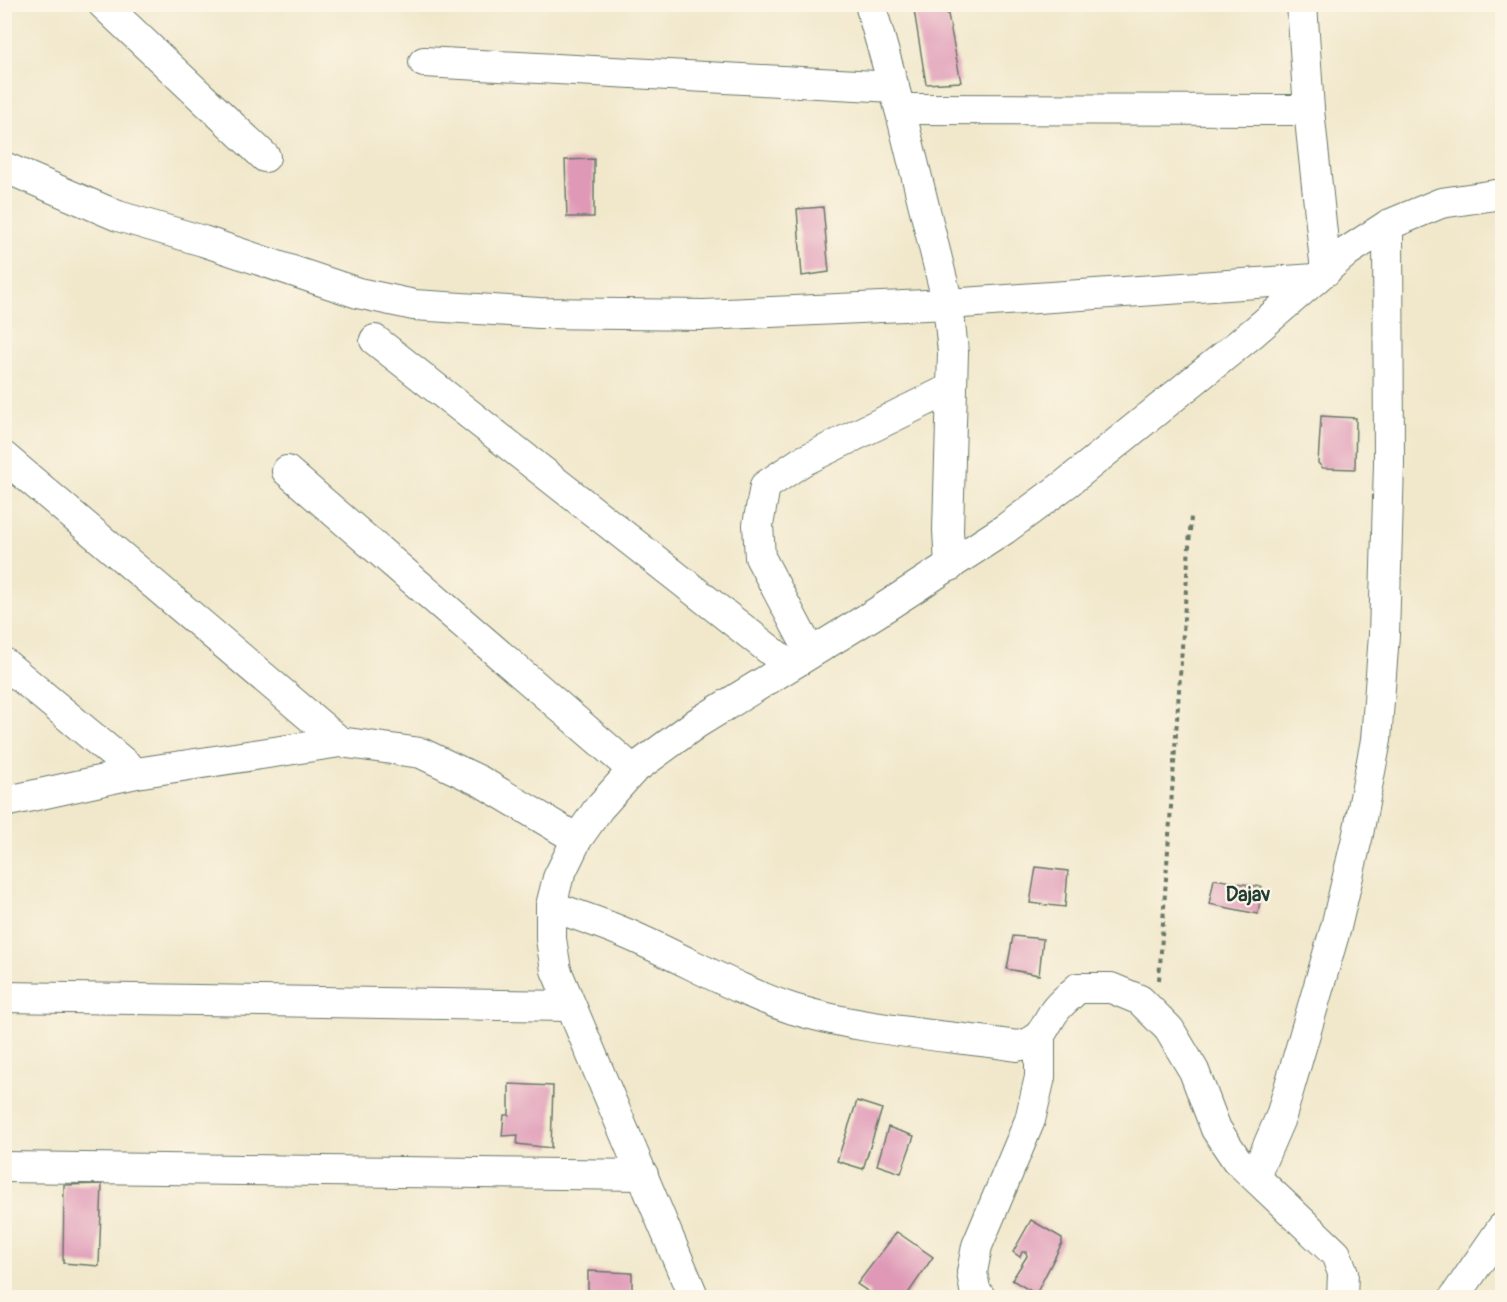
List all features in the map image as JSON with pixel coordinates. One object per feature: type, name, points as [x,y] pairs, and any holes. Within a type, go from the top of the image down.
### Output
[{"type":"street","points":[[103,4],[265,157]]},
{"type":"street","points":[[870,4],[897,98],[948,304],[953,352],[948,530],[950,566]]},
{"type":"street","points":[[1302,4],[1321,275]]},
{"type":"street","points":[[424,62],[897,98],[1309,110]]},
{"type":"street","points":[[4,167],[118,216],[203,241],[358,293],[414,305],[539,313],[704,315],[948,304],[1321,275]]},
{"type":"street","points":[[694,1298],[556,970],[551,939],[550,906],[558,878],[577,839],[599,808],[633,770],[697,723],[950,566],[1067,483],[1254,332],[1348,251],[1388,225],[1441,203],[1503,194]]},
{"type":"street","points":[[1255,1176],[1281,1116],[1336,927],[1358,834],[1376,740],[1384,635],[1389,464],[1388,225]]},
{"type":"street","points":[[375,340],[799,659]]},
{"type":"street","points":[[799,659],[760,557],[759,525],[765,486],[801,462],[952,388]]},
{"type":"street","points":[[4,457],[340,742]]},
{"type":"street","points":[[287,471],[633,770]]},
{"type":"street","points":[[4,663],[136,773]]},
{"type":"street","points":[[4,802],[136,773],[340,742],[421,753],[480,781],[577,839]]},
{"type":"street","points":[[550,906],[626,934],[748,992],[794,1009],[916,1033],[1017,1046],[1028,1044],[1040,1037]]},
{"type":"street","points":[[981,1298],[975,1290],[972,1272],[977,1246],[1030,1120],[1040,1077],[1040,1037],[1055,1010],[1078,988],[1112,988],[1140,1000],[1169,1029],[1194,1071],[1216,1129],[1236,1159],[1336,1254],[1343,1273],[1342,1298]]},
{"type":"street","points":[[4,998],[570,1006]]},
{"type":"street","points":[[4,1167],[644,1175]]},
{"type":"street","points":[[1454,1298],[1503,1228]]},
{"type":"path","points":[[1156,1017],[1191,517]]},
{"type":"building","points":[[913,4],[946,4],[961,82],[926,84]]},
{"type":"building","points":[[594,159],[594,217],[567,217],[565,160]]},
{"type":"building","points":[[823,207],[829,272],[802,276],[797,209]]},
{"type":"building","points":[[1321,416],[1356,418],[1355,469],[1323,468],[1318,463]]},
{"type":"building","points":[[1036,867],[1068,871],[1065,907],[1030,903]]},
{"type":"building","points":[[1214,879],[1262,887],[1258,914],[1209,904]]},
{"type":"building","points":[[1013,936],[1043,939],[1039,975],[1007,969]]},
{"type":"building","points":[[509,1084],[553,1086],[551,1148],[517,1144],[518,1135],[502,1136],[504,1115],[509,1115]]},
{"type":"building","points":[[857,1101],[882,1109],[863,1169],[837,1161]]},
{"type":"building","points":[[888,1127],[914,1136],[901,1173],[877,1165]]},
{"type":"building","points":[[102,1184],[99,1266],[63,1263],[64,1185]]},
{"type":"building","points":[[1031,1220],[1062,1238],[1062,1243],[1036,1294],[1012,1280],[1027,1256],[1026,1252],[1022,1252],[1020,1257],[1013,1252]]},
{"type":"building","points":[[897,1232],[933,1257],[905,1298],[866,1298],[870,1293],[857,1284]]},
{"type":"building","points":[[588,1271],[632,1273],[632,1298],[588,1298]]},
{"type":"district","name":"Dajav","points":[[1248,894]]}]
